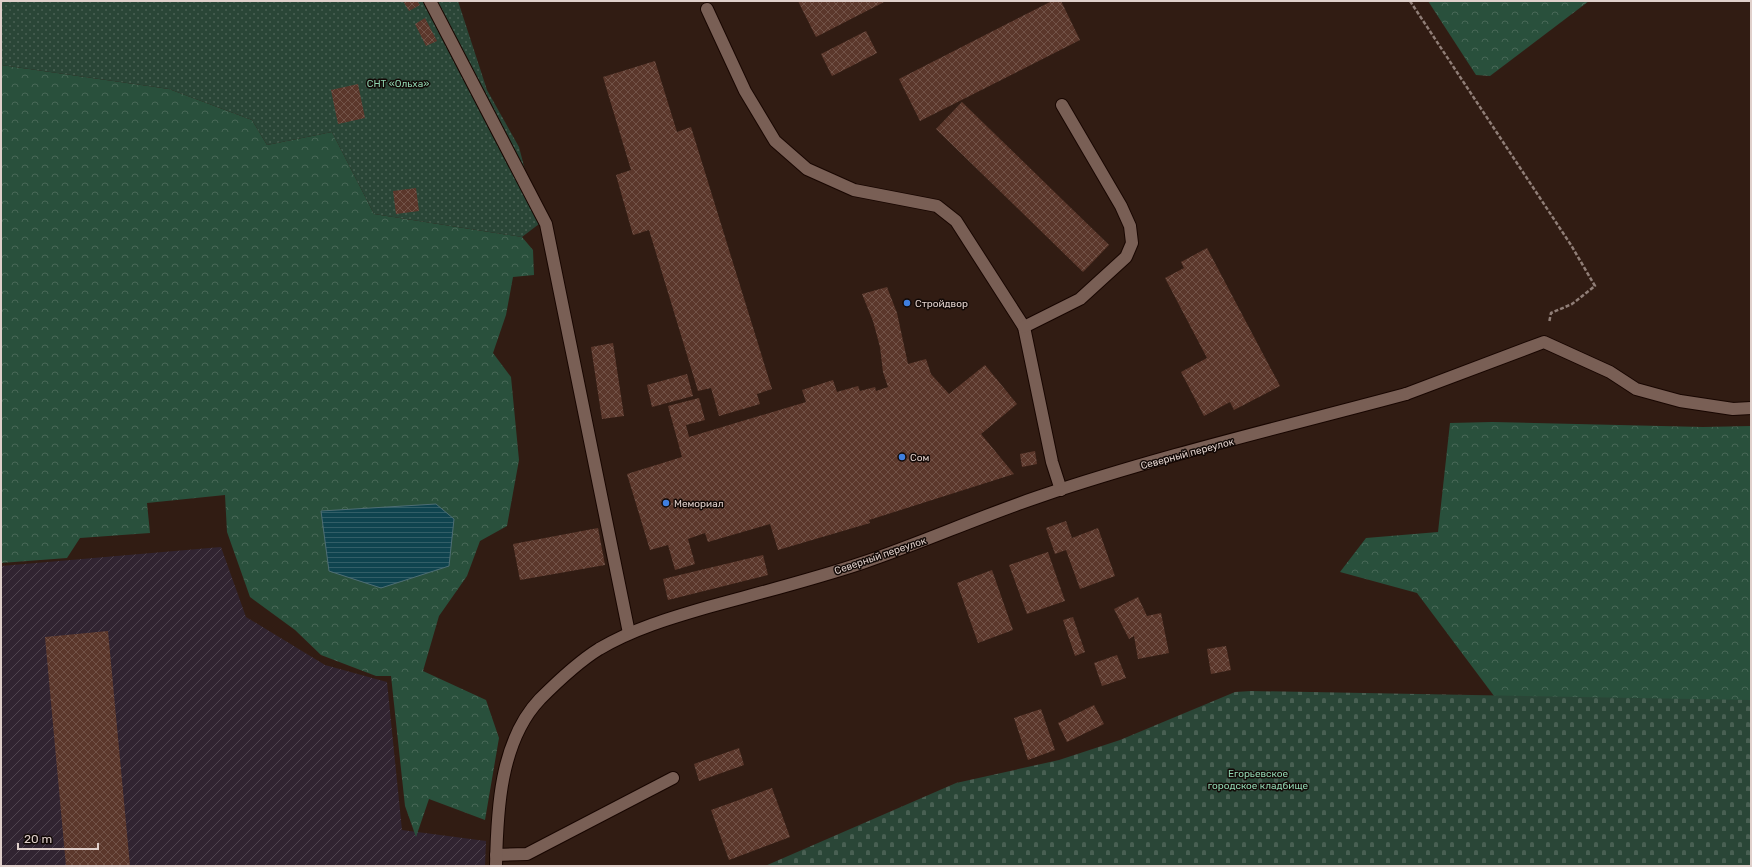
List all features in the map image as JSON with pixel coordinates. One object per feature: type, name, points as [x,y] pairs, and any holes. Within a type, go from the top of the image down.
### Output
[{"type":"street","points":[[430,1],[546,224],[629,633]]},
{"type":"street","points":[[707,9],[745,91],[775,141],[807,169],[854,190],[937,206],[956,221],[1024,327],[1052,462],[1061,490]]},
{"type":"street","points":[[1024,327],[1080,299],[1126,257],[1132,243],[1130,226],[1121,206],[1062,105]]},
{"type":"street","points":[[1544,342],[1610,372],[1636,389],[1680,401],[1733,409],[1751,408]]},
{"type":"street","name":"Северный переулок","points":[[496,861],[500,798],[510,751],[524,719],[539,700],[579,663],[599,649],[629,633],[664,620],[861,563],[1037,498],[1156,460],[1406,394],[1544,342]]},
{"type":"street","points":[[496,861],[527,854],[673,778]]},
{"type":"path","points":[[1410,1],[1571,246],[1595,286],[1572,304],[1551,313],[1544,342]]},
{"type":"shaded area","points":[[221,547],[246,617],[325,665],[387,682],[402,830],[486,841],[485,866],[1,866],[1,566]]},
{"type":"green space","name":"СНТ «Ольха»","points":[[1,1],[458,1],[487,90],[519,147],[539,224],[522,237],[374,214],[332,132],[267,145],[252,120],[169,89],[1,65]]},
{"type":"green space","points":[[1428,1],[1589,1],[1490,76],[1476,75]]},
{"type":"green space","points":[[1,65],[169,89],[252,120],[267,145],[332,132],[374,214],[522,237],[533,250],[534,275],[513,277],[506,315],[493,353],[511,377],[519,460],[507,526],[480,541],[467,576],[439,616],[423,671],[486,700],[499,738],[485,820],[429,799],[416,837],[405,806],[391,676],[376,676],[321,655],[295,630],[250,597],[227,532],[225,495],[147,503],[150,533],[80,538],[67,558],[1,563]]},
{"type":"green space","points":[[1492,422],[1703,427],[1751,426],[1751,866],[1562,787],[1417,593],[1340,572],[1366,538],[1438,532],[1450,423]]},
{"type":"green space","name":"Егорьевское городское кладбище","points":[[1251,691],[1751,700],[1751,866],[765,866],[956,783],[1059,760],[1120,740],[1235,692]]},
{"type":"water","points":[[436,504],[454,519],[449,566],[381,588],[329,571],[321,511]]},
{"type":"building","points":[[403,1],[417,1],[420,5],[409,11]]},
{"type":"building","points":[[798,1],[886,1],[816,37]]},
{"type":"building","points":[[1052,1],[1061,1],[1080,40],[920,121],[899,79]]},
{"type":"building","points":[[425,18],[437,41],[426,46],[415,24]]},
{"type":"building","points":[[866,31],[877,53],[832,76],[821,54]]},
{"type":"building","points":[[655,61],[677,132],[691,127],[772,389],[757,394],[760,404],[719,416],[711,388],[698,391],[649,230],[633,235],[616,175],[631,170],[603,77]]},
{"type":"building","points":[[358,84],[365,118],[338,124],[331,90]]},
{"type":"building","points":[[962,102],[1109,245],[1083,272],[936,129]]},
{"type":"building","points":[[416,188],[419,211],[396,214],[393,191]]},
{"type":"building","points":[[1207,248],[1280,386],[1234,410],[1230,402],[1204,416],[1181,372],[1207,358],[1165,278],[1184,268],[1181,262]]},
{"type":"building","points":[[887,287],[897,313],[908,364],[926,359],[931,374],[949,394],[985,365],[1017,404],[981,434],[1014,474],[869,520],[870,523],[778,550],[770,524],[708,542],[705,533],[688,539],[695,564],[675,570],[668,545],[650,550],[627,474],[682,457],[668,406],[699,398],[705,420],[686,425],[689,437],[806,402],[802,390],[833,380],[837,392],[858,386],[860,391],[875,387],[876,391],[888,387],[883,372],[880,347],[873,321],[862,294]]},
{"type":"building","points":[[613,343],[624,416],[602,419],[591,347]]},
{"type":"building","points":[[687,374],[693,396],[652,407],[647,385]]},
{"type":"building","points":[[1035,451],[1037,464],[1022,467],[1020,454]]},
{"type":"building","points":[[1066,521],[1072,538],[1098,528],[1115,576],[1080,589],[1066,550],[1055,554],[1046,528]]},
{"type":"building","points":[[598,528],[605,565],[520,580],[513,544]]},
{"type":"building","points":[[1048,552],[1065,601],[1027,614],[1009,565]]},
{"type":"building","points":[[763,555],[768,575],[668,600],[663,579]]},
{"type":"building","points":[[992,570],[1013,630],[978,643],[957,583]]},
{"type":"building","points":[[1138,597],[1147,616],[1161,613],[1169,653],[1138,659],[1134,636],[1129,639],[1114,609]]},
{"type":"building","points":[[1073,617],[1085,652],[1075,656],[1063,620]]},
{"type":"building","points":[[108,631],[130,866],[66,866],[45,637]]},
{"type":"building","points":[[1226,646],[1231,670],[1211,674],[1207,649]]},
{"type":"building","points":[[1117,655],[1126,678],[1102,686],[1094,663]]},
{"type":"building","points":[[1094,705],[1104,724],[1067,742],[1058,723]]},
{"type":"building","points":[[1041,709],[1055,750],[1028,760],[1014,718]]},
{"type":"building","points":[[739,748],[744,765],[699,781],[694,764]]},
{"type":"building","points":[[772,788],[790,837],[729,860],[711,810]]},
{"type":"place","name":"Стройдвор","points":[[907,303]]},
{"type":"place","name":"Сом","points":[[902,457]]},
{"type":"place","name":"Мемориал","points":[[666,503]]}]
